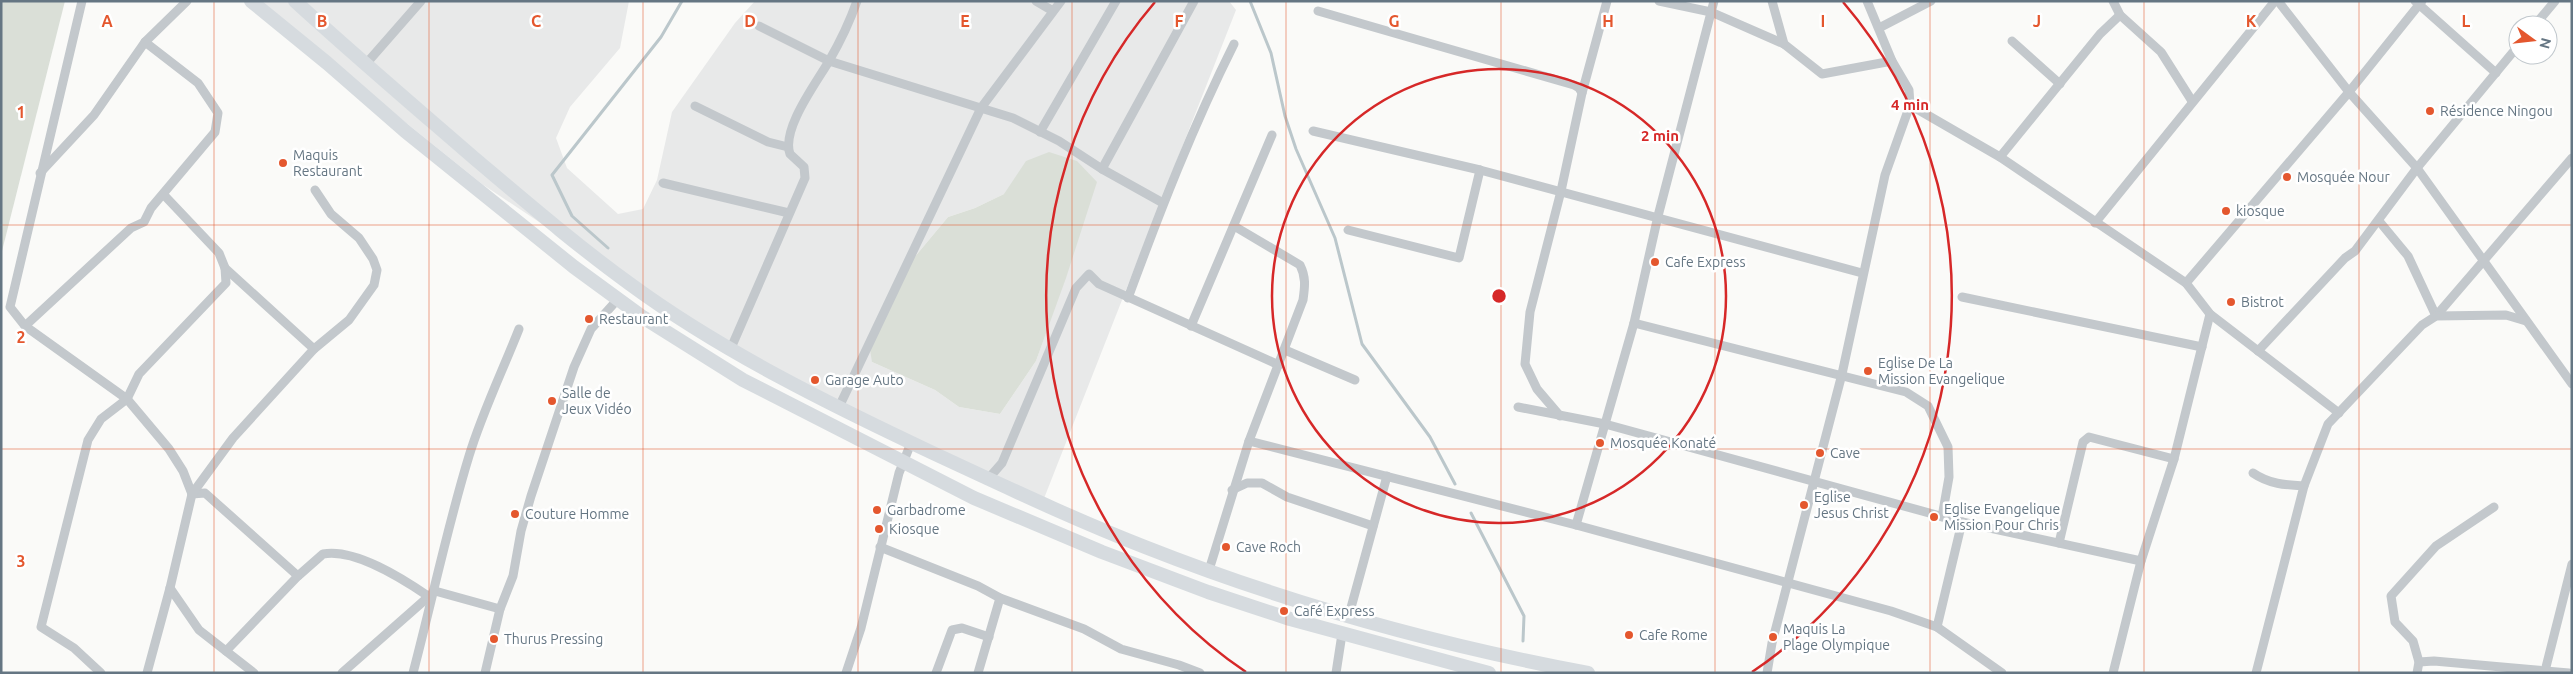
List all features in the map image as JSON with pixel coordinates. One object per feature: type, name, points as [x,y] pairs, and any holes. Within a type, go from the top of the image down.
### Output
[{"type":"main road","points":[[251,1],[428,150],[618,299],[702,356],[743,380],[974,498],[1102,552],[1208,592],[1342,634],[1489,673]]},
{"type":"main road","points":[[295,1],[365,65],[548,221],[624,280],[730,348],[839,407],[1060,512],[1147,548],[1208,570],[1349,615],[1518,660],[1588,673]]},
{"type":"street","points":[[82,1],[10,307],[25,326],[127,399],[169,450],[183,471],[192,494]]},
{"type":"street","points":[[40,173],[94,115],[145,42],[187,1]]},
{"type":"street","points":[[365,65],[421,1]]},
{"type":"street","points":[[730,348],[790,214],[806,172],[804,167],[790,154],[788,136],[809,94],[829,61],[857,1]]},
{"type":"street","points":[[1036,1],[1053,11]]},
{"type":"street","points":[[839,407],[981,108],[1061,1]]},
{"type":"street","points":[[1040,132],[1116,1]]},
{"type":"street","points":[[1102,169],[1194,1]]},
{"type":"street","points":[[1560,416],[1538,389],[1525,364],[1530,312],[1561,191],[1582,93],[1607,1]]},
{"type":"street","points":[[1658,1],[1711,12],[1784,44],[1822,74],[1892,61]]},
{"type":"street","points":[[1576,525],[1634,323],[1658,216],[1714,1]]},
{"type":"street","points":[[1772,1],[1784,44]]},
{"type":"street","points":[[1767,673],[1813,482],[1842,374],[1862,273],[1885,176],[1910,106],[1909,90],[1892,61],[1867,1]]},
{"type":"street","points":[[1879,28],[1931,1]]},
{"type":"street","points":[[2113,1],[2120,15],[2161,52],[2192,101]]},
{"type":"street","points":[[2095,223],[2192,101],[2277,1],[2349,92],[2417,168],[2572,384]]},
{"type":"street","points":[[2543,15],[2555,1]]},
{"type":"street","points":[[2186,283],[2349,92],[2419,2],[2496,73]]},
{"type":"street","points":[[1318,11],[1574,85],[1582,93]]},
{"type":"street","points":[[2000,157],[2100,34],[2120,15]]},
{"type":"street","points":[[759,26],[829,61],[944,99],[1013,118],[1067,146],[1102,169],[1163,203]]},
{"type":"street","points":[[25,326],[131,228],[144,222],[151,208],[215,132],[218,114],[198,83],[145,42]]},
{"type":"street","points":[[2012,42],[2060,84]]},
{"type":"street","points":[[1128,298],[1163,203],[1213,85],[1234,44]]},
{"type":"street","points":[[2258,351],[2345,258],[2355,251],[2417,168],[2508,58]]},
{"type":"street","points":[[695,106],[768,142],[788,148]]},
{"type":"street","points":[[1910,106],[2000,157],[2186,283],[2210,314],[2339,413]]},
{"type":"street","points":[[1313,131],[1480,170],[1658,216],[1862,273]]},
{"type":"street","points":[[1191,326],[1272,135]]},
{"type":"street","points":[[2256,673],[2304,486],[2328,424],[2422,325],[2436,316],[2572,158]]},
{"type":"street","points":[[1348,230],[1459,258],[1480,170]]},
{"type":"street","points":[[663,183],[790,214]]},
{"type":"street","points":[[147,673],[170,588],[192,494],[233,438],[314,349],[350,320],[374,285],[377,270],[373,259],[359,238],[331,214],[315,190]]},
{"type":"street","points":[[102,673],[74,648],[41,627],[88,440],[102,419],[127,399],[139,374],[226,283],[225,268],[219,253],[164,194]]},
{"type":"street","points":[[2379,221],[2408,256],[2436,316]]},
{"type":"street","points":[[1208,570],[1249,441],[1303,300],[1305,274],[1295,262],[1234,226]]},
{"type":"street","points":[[225,268],[314,349]]},
{"type":"street","points":[[988,479],[1002,463],[1076,288],[1089,274],[1099,284],[1128,298],[1279,365]]},
{"type":"street","points":[[1962,297],[2202,347]]},
{"type":"street","points":[[486,673],[500,609],[510,585],[531,496],[574,367],[591,329],[618,299]]},
{"type":"street","points":[[2113,673],[2141,561],[2174,459],[2210,314]]},
{"type":"street","points":[[2436,316],[2506,315],[2526,321]]},
{"type":"street","points":[[1634,323],[1842,374],[1906,392],[1928,406],[1948,447],[1949,477],[1942,517]]},
{"type":"street","points":[[413,673],[450,519],[470,455],[519,330]]},
{"type":"street","points":[[1285,350],[1355,380]]},
{"type":"street","points":[[1518,407],[1605,424],[1962,522],[2141,561]]},
{"type":"street","points":[[2059,543],[2083,442],[2089,437],[2174,459]]},
{"type":"street","points":[[1249,441],[1576,525],[1891,612],[1937,627],[2002,673]]},
{"type":"street","points":[[846,673],[861,628],[903,461],[912,443]]},
{"type":"street","points":[[2253,473],[2264,480],[2284,485],[2304,486]]},
{"type":"street","points":[[1349,615],[1387,476]]},
{"type":"street","points":[[1232,490],[1247,483],[1262,483],[1287,497],[1373,526]]},
{"type":"street","points":[[192,494],[205,493],[298,576]]},
{"type":"street","points":[[2417,673],[2419,662],[2413,640],[2395,622],[2391,596],[2436,546],[2494,507]]},
{"type":"street","points":[[1937,627],[1962,522]]},
{"type":"street","points":[[880,547],[978,586],[1000,598],[1084,629],[1121,649],[1200,673]]},
{"type":"street","points":[[226,651],[298,576],[323,554],[340,554],[385,569],[432,593],[500,609]]},
{"type":"street","points":[[2546,671],[2572,564]]},
{"type":"street","points":[[170,588],[199,630],[254,673]]},
{"type":"street","points":[[342,673],[432,593]]},
{"type":"street","points":[[978,673],[1000,598]]},
{"type":"street","points":[[936,673],[952,630],[962,628],[989,637]]},
{"type":"street","points":[[1336,673],[1342,634]]},
{"type":"street","points":[[2419,662],[2434,660],[2569,673]]},
{"type":"shaded area","points":[[1,1],[65,1],[1,255]]},
{"type":"shaded area","points":[[255,1],[629,1],[620,48],[570,107],[556,138],[567,168],[618,214],[643,209],[657,180],[672,112],[735,23],[755,1],[1229,1],[1236,10],[1043,501],[816,394],[635,286],[482,184]],"holes":[[[1004,194],[1049,324],[1036,361],[1000,414],[959,407],[935,390],[872,362],[913,259],[948,217],[975,208]]]},
{"type":"shaded area","points":[[1049,152],[1077,161],[1097,182],[1066,278],[1036,361],[1000,414],[959,407],[935,390],[872,362],[869,343],[913,259],[948,217],[975,208],[1004,194],[1026,161]]},
{"type":"waterway","points":[[608,248],[572,216],[552,175],[661,37],[682,1]]},
{"type":"waterway","points":[[1250,1],[1271,53],[1285,116],[1296,149],[1335,238],[1362,344],[1430,437],[1455,484]]},
{"type":"waterway","points":[[1471,513],[1524,616],[1523,641]]},
{"type":"place","name":"Résidence Ningou","points":[[2430,111]]},
{"type":"place","name":"Maquis Restaurant","points":[[283,163]]},
{"type":"place","name":"Mosquée Nour","points":[[2287,177]]},
{"type":"place","name":"kiosque","points":[[2226,211]]},
{"type":"place","name":"Cafe Express","points":[[1655,262]]},
{"type":"place","name":"Bistrot","points":[[2231,302]]},
{"type":"place","name":"Restaurant","points":[[589,319]]},
{"type":"place","name":"Eglise De La Mission Evangelique","points":[[1868,371]]},
{"type":"place","name":"Garage Auto","points":[[815,380]]},
{"type":"place","name":"Salle de Jeux Vidéo","points":[[552,401]]},
{"type":"place","name":"Mosquée Konaté","points":[[1600,443]]},
{"type":"place","name":"Cave","points":[[1820,453]]},
{"type":"place","name":"Eglise Jesus Christ","points":[[1804,505]]},
{"type":"place","name":"Garbadrome","points":[[877,510]]},
{"type":"place","name":"Couture Homme","points":[[515,514]]},
{"type":"place","name":"Eglise Evangelique Mission Pour Chris","points":[[1934,517]]},
{"type":"place","name":"Kiosque","points":[[879,529]]},
{"type":"place","name":"Cave Roch","points":[[1226,547]]},
{"type":"place","name":"Café Express","points":[[1284,611]]},
{"type":"place","name":"Cafe Rome","points":[[1629,635]]},
{"type":"place","name":"Maquis La Plage Olympique","points":[[1773,637]]},
{"type":"place","name":"Thurus Pressing","points":[[494,639]]}]
